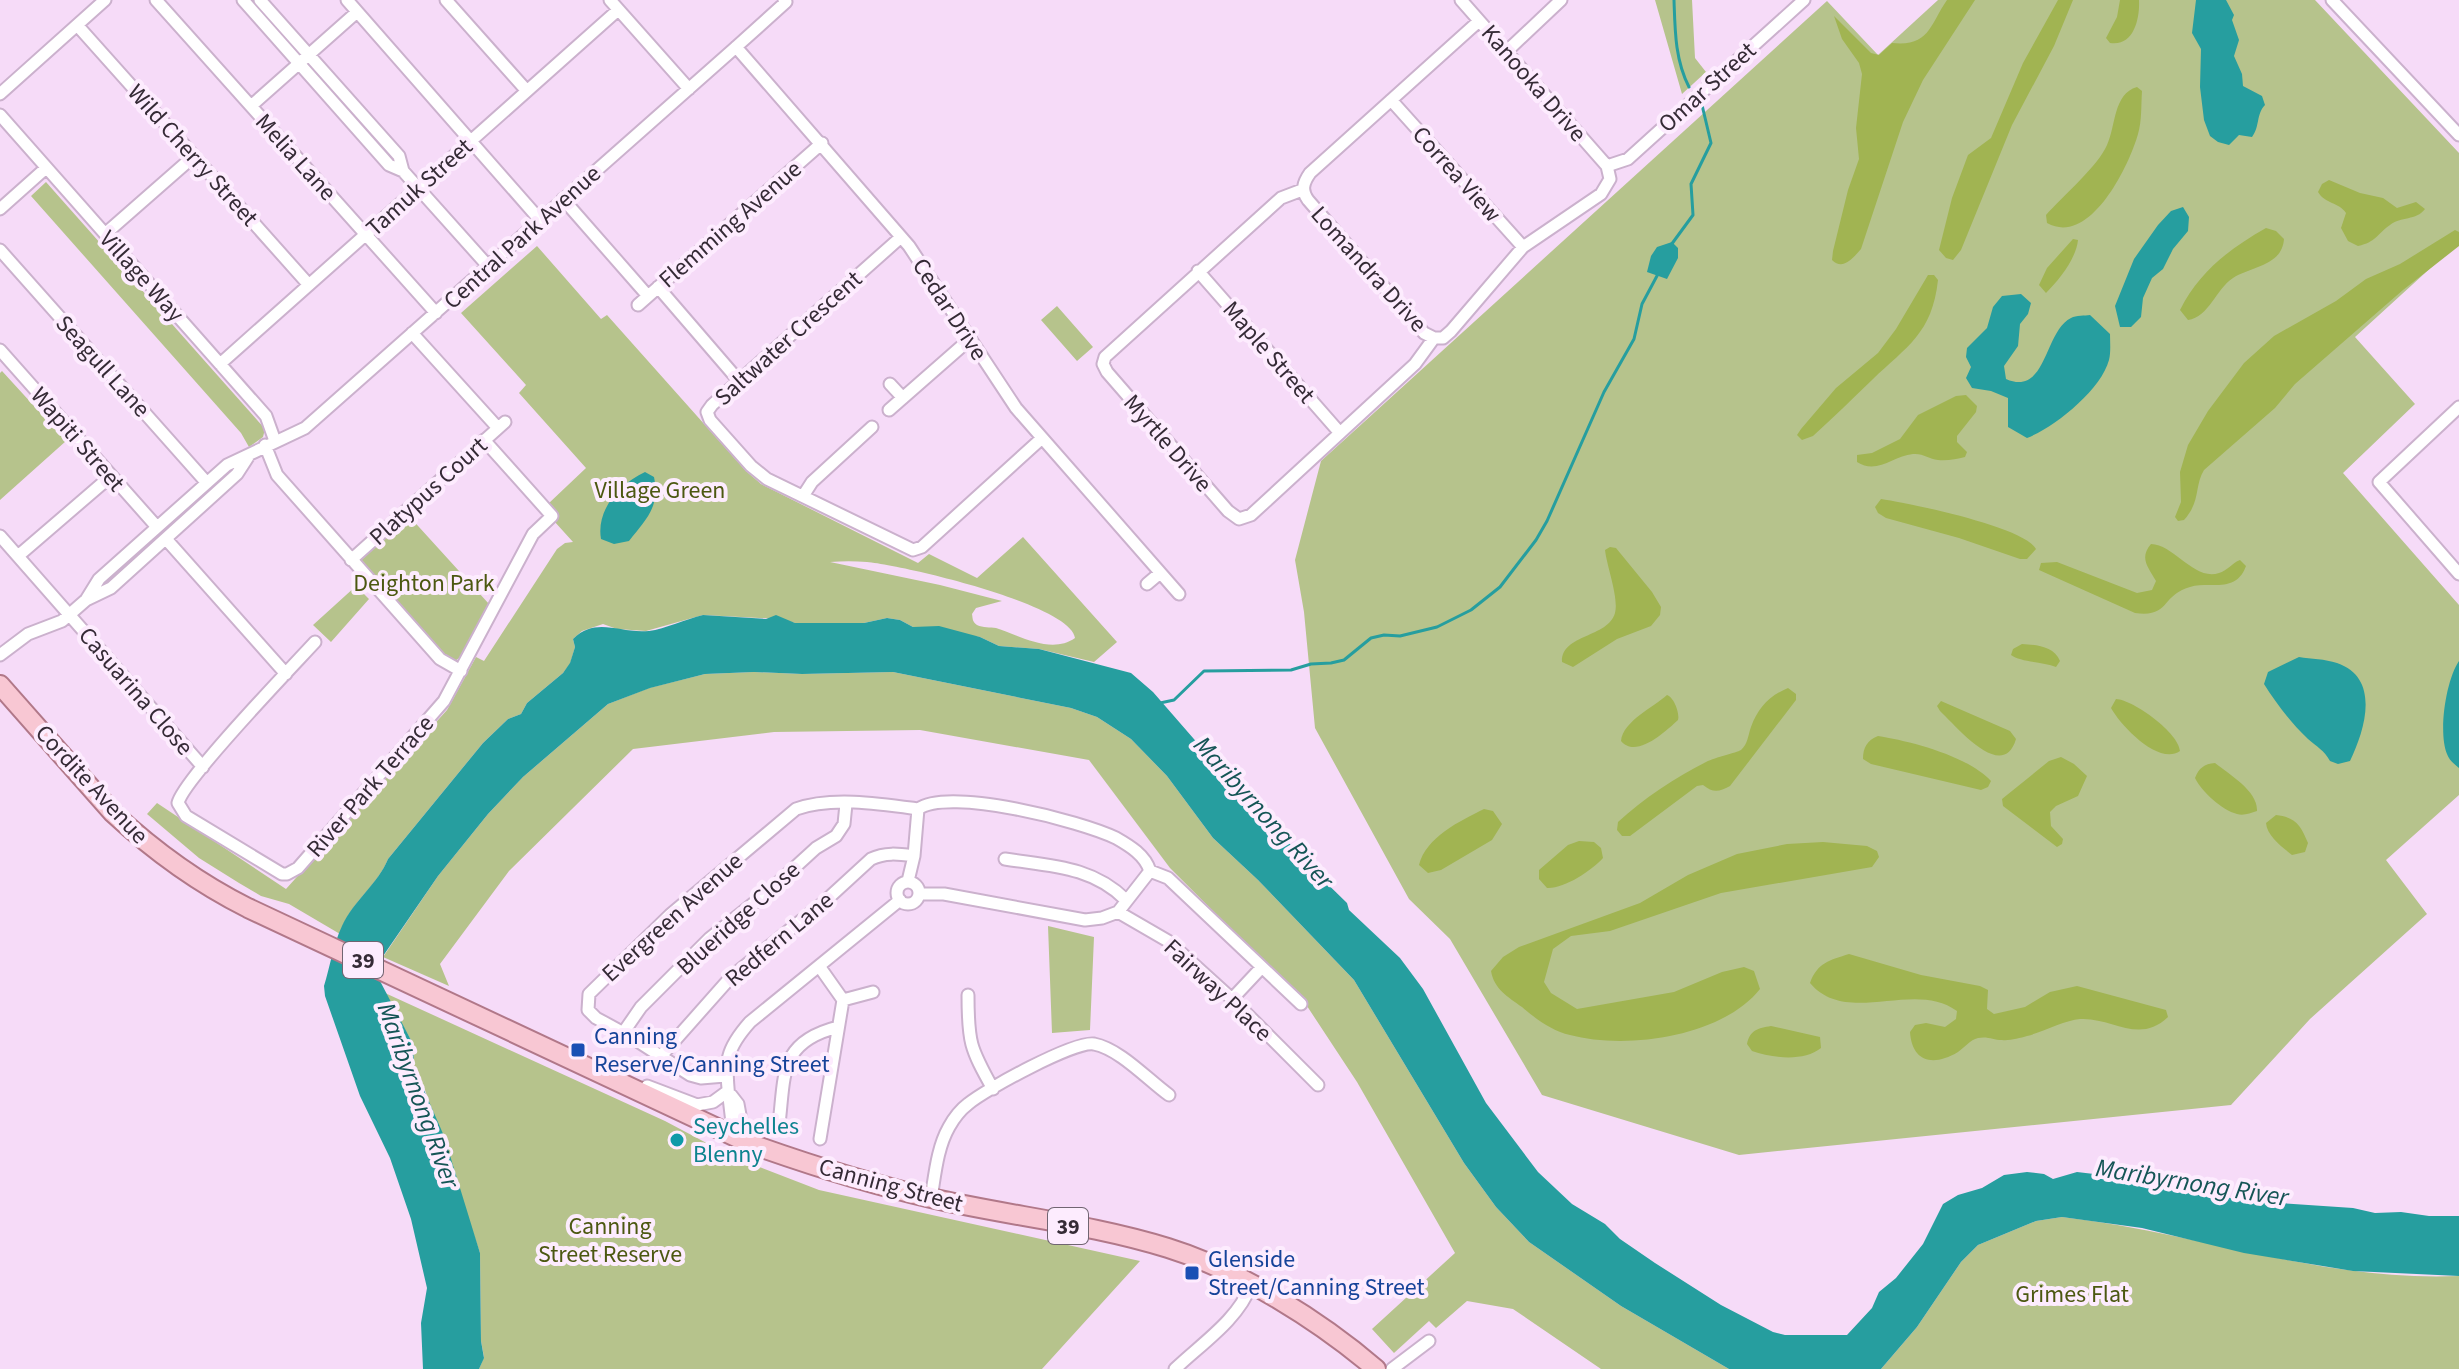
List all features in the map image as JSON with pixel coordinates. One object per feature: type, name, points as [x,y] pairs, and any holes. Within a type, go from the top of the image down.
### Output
[{"type":"main road","name":"Cordite Avenue","points":[[0,685],[113,813],[146,843],[203,884],[276,921]]},
{"type":"main road","name":"Canning Street","points":[[276,921],[740,1139],[835,1172],[931,1198],[1169,1248],[1251,1285],[1326,1330],[1376,1369]]},
{"type":"street","points":[[0,94],[105,0]]},
{"type":"street","name":"Melia Lane","points":[[156,0],[436,313]]},
{"type":"street","points":[[243,0],[389,165],[403,171],[488,266]]},
{"type":"street","points":[[260,0],[399,156],[403,171]]},
{"type":"street","points":[[347,0],[540,220]]},
{"type":"street","points":[[446,0],[527,91]]},
{"type":"street","points":[[610,0],[689,89]]},
{"type":"street","name":"Kanooka Drive","points":[[1461,0],[1607,166]]},
{"type":"street","points":[[1507,51],[1561,0]]},
{"type":"street","name":"Omar Street","points":[[1607,166],[1628,159],[1804,0]]},
{"type":"street","points":[[2332,0],[2459,135]]},
{"type":"street","name":"Central Park Avenue","points":[[86,600],[99,579],[227,465],[305,428],[785,1]]},
{"type":"street","name":"Tamuk Street","points":[[220,364],[618,10]]},
{"type":"street","points":[[251,106],[357,12]]},
{"type":"street","name":"Lomandra Drive","points":[[1479,21],[1310,173],[1302,190],[1424,333],[1443,338],[1451,331],[1523,247],[1601,194],[1610,179],[1607,166]]},
{"type":"street","name":"Wild Cherry Street","points":[[77,25],[309,285]]},
{"type":"street","name":"Cedar Drive","points":[[736,47],[901,237],[1016,408],[1041,439],[1179,594]]},
{"type":"street","name":"Correa View","points":[[1391,100],[1523,247]]},
{"type":"street","name":"Village Way","points":[[0,115],[266,416],[277,475],[440,659],[461,671]]},
{"type":"street","name":"Flemming Avenue","points":[[638,305],[822,143]]},
{"type":"street","points":[[105,234],[194,156]]},
{"type":"street","points":[[0,209],[46,168]]},
{"type":"street","name":"Myrtle Drive","points":[[1302,190],[1281,198],[1110,350],[1103,364],[1228,511],[1239,519],[1251,515],[1415,364],[1434,338]]},
{"type":"street","points":[[563,199],[739,381]]},
{"type":"street","name":"Saltwater Crescent","points":[[901,237],[712,405],[707,412],[710,420],[751,466],[767,479],[913,550],[922,547],[1041,439]]},
{"type":"street","name":"Seagull Lane","points":[[0,250],[207,483]]},
{"type":"street","name":"Maple Street","points":[[1198,271],[1340,433]]},
{"type":"street","name":"Platypus Court","points":[[351,560],[501,425],[412,333]]},
{"type":"street","points":[[889,410],[970,339]]},
{"type":"street","name":"Wapiti Street","points":[[0,350],[157,527]]},
{"type":"street","points":[[890,384],[903,398]]},
{"type":"street","points":[[2459,407],[2379,482],[2459,574]]},
{"type":"street","points":[[803,496],[812,482],[872,427]]},
{"type":"street","name":"River Park Terrace","points":[[315,642],[203,767],[180,795],[178,803],[183,812],[279,873],[287,874],[298,868],[433,715],[461,671],[533,534],[552,516],[484,440]]},
{"type":"street","name":"Central Park Avenue","points":[[0,655],[28,634],[62,621],[86,600],[111,588],[237,474],[248,457]]},
{"type":"street","points":[[18,556],[111,476]]},
{"type":"street","name":"Casuarina Close","points":[[0,536],[203,767]]},
{"type":"street","points":[[166,539],[286,674]]},
{"type":"street","points":[[1147,584],[1160,573]]},
{"type":"street","name":"Evergreen Avenue","points":[[725,1076],[701,1078],[596,1018],[588,1010],[589,994],[670,915],[786,816],[805,805],[898,804],[918,809],[933,803],[964,802],[1045,815],[1116,838],[1147,861],[1150,871],[1168,878],[1301,1004]]},
{"type":"street","name":"Blueridge Close","points":[[623,1033],[641,1007],[710,938],[777,885],[816,848],[836,836],[844,824],[846,804]]},
{"type":"street","points":[[908,881],[917,885],[920,894],[917,901],[910,904],[900,900],[897,893],[899,886],[908,881],[914,856],[918,809]]},
{"type":"street","name":"Redfern Lane","points":[[661,1056],[731,977],[823,903],[871,859],[893,854],[914,856]]},
{"type":"street","points":[[1005,859],[1084,872],[1105,881],[1126,900]]},
{"type":"street","points":[[920,894],[944,894],[1085,920],[1118,912],[1150,871]]},
{"type":"street","points":[[740,1139],[738,1104],[728,1091],[725,1076],[726,1065],[738,1036],[750,1022],[900,900]]},
{"type":"street","name":"Fairway Place","points":[[1118,912],[1168,941],[1232,999],[1318,1085]]},
{"type":"street","points":[[819,966],[843,1000],[820,1139]]},
{"type":"street","points":[[1232,999],[1262,967]]},
{"type":"street","points":[[843,1000],[873,992]]},
{"type":"street","points":[[968,995],[968,1037],[972,1052],[993,1089]]},
{"type":"street","points":[[779,1124],[786,1063],[793,1052],[817,1033],[838,1027]]},
{"type":"street","points":[[931,1198],[939,1151],[956,1115],[993,1089],[1065,1050],[1085,1043],[1118,1054],[1169,1095]]},
{"type":"street","points":[[600,1073],[642,1084],[697,1105],[713,1102],[728,1091]]},
{"type":"street","points":[[1175,1369],[1234,1313],[1245,1300],[1251,1285]]},
{"type":"street","points":[[1392,1369],[1429,1341]]},
{"type":"green space","points":[[1655,0],[1692,0],[1695,58],[1706,72],[1682,94]]},
{"type":"green space","points":[[1938,0],[2315,0],[2459,153],[2459,242],[2355,337],[2415,404],[2343,473],[2459,605],[2459,795],[2386,860],[2427,914],[2310,1019],[2231,1105],[1739,1155],[1542,1095],[1450,939],[1409,899],[1315,728],[1304,612],[1295,560],[1321,461],[1827,1],[1878,55]]},
{"type":"green space","points":[[46,182],[265,429],[263,437],[249,447],[241,433],[31,196]]},
{"type":"green space","name":"Village Green","points":[[537,246],[601,319],[607,315],[761,484],[918,563],[929,554],[977,578],[1023,537],[1117,642],[1094,662],[1039,649],[999,646],[980,637],[913,627],[887,618],[864,623],[795,623],[781,619],[703,615],[646,631],[617,629],[603,624],[582,631],[573,639],[575,647],[570,664],[563,673],[527,703],[521,714],[508,719],[483,743],[388,859],[349,914],[340,934],[289,904],[261,896],[199,858],[147,814],[157,803],[286,889],[447,710],[476,657],[484,661],[557,549],[573,542],[554,521],[559,516],[548,504],[586,468],[519,393],[526,385],[461,313]],"holes":[[[830,562],[886,565],[982,588],[1046,612],[1066,625],[1075,638],[1066,643],[1046,644],[996,628],[979,626],[972,614],[976,608],[1002,601]]]},
{"type":"green space","points":[[1057,306],[1093,347],[1077,361],[1041,320]]},
{"type":"green space","points":[[2,371],[66,441],[0,500],[0,373]]},
{"type":"green space","name":"Deighton Park","points":[[409,516],[489,604],[463,655],[455,661],[446,656],[359,561]]},
{"type":"green space","points":[[356,586],[369,599],[331,642],[313,625]]},
{"type":"green space","points":[[893,672],[1071,708],[1097,717],[1131,739],[1167,776],[1213,838],[1354,980],[1464,1163],[1496,1207],[1529,1242],[1621,1306],[1729,1369],[1601,1369],[1513,1309],[1467,1301],[1436,1328],[1429,1321],[1394,1353],[1372,1329],[1455,1253],[1357,1082],[1305,1003],[1170,868],[1089,760],[920,730],[774,732],[633,749],[509,871],[440,964],[449,986],[383,957],[438,876],[488,814],[523,777],[608,704],[649,688],[705,674]]},
{"type":"green space","points":[[1048,926],[1094,937],[1090,1030],[1052,1033]]},
{"type":"green space","name":"Canning Street Reserve","points":[[385,993],[665,1121],[731,1156],[819,1190],[1140,1261],[1042,1369],[479,1369],[484,1357],[480,1253],[425,1090],[414,1067],[413,1044]]},
{"type":"green space","name":"Grimes Flat","points":[[2062,1217],[2161,1233],[2309,1264],[2409,1276],[2459,1276],[2459,1369],[1881,1369],[1917,1327],[1961,1262],[1978,1245],[2036,1221]]},
{"type":"shaded area","points":[[1947,0],[1975,0],[1923,80],[1903,122],[1861,249],[1848,262],[1836,263],[1832,260],[1833,251],[1859,159],[1856,128],[1862,74],[1859,63],[1842,39],[1834,16],[1871,53],[1879,55],[1892,43],[1905,43],[1922,37]]},
{"type":"shaded area","points":[[2058,0],[2073,0],[2054,46],[2012,125],[1961,250],[1953,260],[1946,258],[1939,250],[1952,198],[1968,155],[1991,138],[2023,63]]},
{"type":"shaded area","points":[[2120,0],[2139,0],[2137,23],[2125,40],[2110,43],[2106,38],[2117,17]]},
{"type":"shaded area","points":[[2137,87],[2142,91],[2139,129],[2117,183],[2092,214],[2078,224],[2063,227],[2047,223],[2046,215],[2102,153],[2110,137],[2119,103],[2123,96]]},
{"type":"shaded area","points":[[2329,180],[2360,193],[2383,198],[2397,208],[2416,202],[2425,209],[2417,215],[2394,222],[2372,240],[2358,246],[2348,241],[2341,228],[2346,213],[2318,192],[2322,184]]},
{"type":"shaded area","points":[[2266,228],[2276,231],[2284,239],[2278,255],[2233,278],[2202,314],[2188,320],[2180,310],[2196,284],[2228,253]]},
{"type":"shaded area","points":[[2455,230],[2459,232],[2459,246],[2295,384],[2275,408],[2204,470],[2193,507],[2184,520],[2178,521],[2175,517],[2181,502],[2180,472],[2188,445],[2208,411],[2244,363],[2274,336],[2336,301],[2366,279],[2400,264]]},
{"type":"shaded area","points":[[2073,239],[2078,240],[2070,262],[2046,293],[2039,285],[2047,268]]},
{"type":"shaded area","points":[[1928,275],[1934,275],[1938,280],[1935,298],[1916,338],[1813,436],[1802,440],[1797,435],[1836,388],[1878,353]]},
{"type":"shaded area","points":[[1966,395],[1977,406],[1976,412],[1957,436],[1957,442],[1967,452],[1965,457],[1941,460],[1913,454],[1871,467],[1857,462],[1857,455],[1872,453],[1900,439],[1918,415],[1956,396]]},
{"type":"shaded area","points":[[1881,499],[1990,525],[2011,532],[2036,549],[2027,559],[2020,559],[1886,518],[1875,507]]},
{"type":"shaded area","points":[[2151,544],[2168,550],[2201,572],[2222,572],[2240,560],[2246,566],[2236,580],[2222,585],[2190,587],[2174,595],[2160,609],[2146,614],[2135,613],[2039,570],[2041,563],[2057,562],[2137,593],[2152,590],[2156,581],[2145,558]]},
{"type":"shaded area","points":[[1616,548],[1652,592],[1661,607],[1660,615],[1651,626],[1617,639],[1573,667],[1562,662],[1569,646],[1604,627],[1615,613],[1614,591],[1605,550]]},
{"type":"shaded area","points":[[2022,644],[2049,649],[2060,661],[2056,667],[2011,655],[2013,649]]},
{"type":"shaded area","points":[[1788,688],[1796,694],[1796,700],[1730,786],[1716,791],[1703,785],[1697,786],[1630,836],[1622,836],[1617,830],[1618,822],[1649,797],[1706,762],[1741,750],[1761,708]]},
{"type":"shaded area","points":[[1667,695],[1676,706],[1678,720],[1658,737],[1642,745],[1627,746],[1621,741],[1633,721]]},
{"type":"shaded area","points":[[2116,699],[2133,705],[2164,727],[2180,751],[2162,753],[2141,742],[2111,708]]},
{"type":"shaded area","points":[[1941,701],[2010,731],[2016,739],[2010,751],[2001,755],[1991,754],[1980,748],[1940,711],[1937,706]]},
{"type":"shaded area","points":[[1878,736],[1954,757],[1991,781],[1988,787],[1981,790],[1871,764],[1863,759],[1864,751],[1868,742]]},
{"type":"shaded area","points":[[2061,757],[2087,776],[2078,796],[2050,812],[2051,826],[2063,839],[2057,847],[2003,806],[2002,799],[2049,761]]},
{"type":"shaded area","points":[[2215,763],[2248,790],[2257,811],[2242,815],[2231,812],[2202,789],[2195,778],[2200,769]]},
{"type":"shaded area","points":[[1484,809],[1493,811],[1502,824],[1492,840],[1441,870],[1428,873],[1419,865],[1436,838]]},
{"type":"shaded area","points":[[2276,815],[2293,820],[2300,827],[2308,843],[2305,852],[2292,855],[2272,837],[2266,823]]},
{"type":"shaded area","points":[[1579,841],[1594,842],[1601,848],[1603,858],[1577,878],[1561,886],[1547,888],[1539,879],[1539,870],[1568,845]]},
{"type":"shaded area","points":[[1823,842],[1867,846],[1877,851],[1879,857],[1872,867],[1721,893],[1610,931],[1571,936],[1553,949],[1544,982],[1551,993],[1577,1009],[1674,992],[1722,972],[1744,967],[1754,971],[1760,989],[1722,1019],[1672,1036],[1645,1040],[1593,1039],[1551,1028],[1502,992],[1495,983],[1491,971],[1503,957],[1519,947],[1640,903],[1688,875],[1737,854],[1787,844]]},
{"type":"shaded area","points":[[1849,954],[1921,975],[1980,986],[1988,990],[1987,1009],[1994,1014],[2025,1007],[2050,992],[2077,986],[2166,1010],[2168,1017],[2147,1029],[2125,1028],[2092,1019],[2074,1020],[2014,1039],[1978,1038],[1949,1057],[1925,1059],[1915,1050],[1910,1032],[1915,1025],[1926,1023],[1945,1027],[1956,1019],[1957,1011],[1940,1002],[1921,999],[1861,1003],[1843,1001],[1825,996],[1810,983],[1820,967]]},
{"type":"shaded area","points":[[1771,1026],[1820,1037],[1821,1048],[1797,1057],[1752,1051],[1747,1044],[1752,1033]]},
{"type":"water","points":[[2196,0],[2226,0],[2234,15],[2232,20],[2239,40],[2234,56],[2242,74],[2243,86],[2262,96],[2265,105],[2252,137],[2239,135],[2229,145],[2210,136],[2204,120],[2200,87],[2201,49],[2192,33]]},
{"type":"water","points":[[2183,207],[2189,217],[2188,231],[2173,249],[2163,269],[2152,278],[2143,298],[2141,317],[2131,327],[2120,327],[2115,306],[2134,259],[2171,211]]},
{"type":"water","points":[[1672,242],[1678,248],[1678,258],[1667,279],[1647,272],[1657,247]]},
{"type":"water","points":[[2021,294],[2031,303],[2028,314],[2020,324],[2018,346],[2004,366],[2006,379],[2019,382],[2030,379],[2062,325],[2073,317],[2090,315],[2110,334],[2109,360],[2097,383],[2076,406],[2027,438],[2008,427],[2008,398],[1972,388],[1966,378],[1971,367],[1966,357],[1967,348],[1987,328],[1993,307],[2002,296]]},
{"type":"water","points":[[645,472],[654,477],[655,487],[653,504],[646,519],[629,541],[614,544],[601,539],[602,518],[611,499],[626,483]]},
{"type":"water","name":"Maribyrnong River","points":[[703,615],[766,619],[776,615],[795,623],[864,623],[887,618],[913,627],[939,626],[980,637],[999,646],[1039,649],[1131,673],[1153,692],[1267,823],[1347,903],[1349,910],[1400,958],[1423,989],[1486,1103],[1538,1172],[1572,1204],[1605,1224],[1620,1239],[1655,1263],[1721,1305],[1773,1332],[1785,1335],[1847,1335],[1872,1308],[1879,1292],[1896,1278],[1923,1244],[1943,1204],[2004,1175],[2027,1172],[2044,1174],[2053,1179],[2077,1172],[2128,1178],[2140,1175],[2236,1200],[2353,1208],[2375,1213],[2459,1216],[2459,1276],[2353,1271],[2244,1253],[2142,1228],[2062,1217],[2036,1221],[1978,1245],[1961,1262],[1917,1327],[1881,1369],[1729,1369],[1621,1306],[1529,1242],[1496,1207],[1464,1163],[1354,980],[1213,838],[1167,776],[1131,739],[1097,717],[1071,708],[893,672],[705,674],[650,688],[608,704],[523,777],[488,814],[438,876],[381,959],[380,981],[413,1044],[414,1067],[444,1136],[480,1253],[484,1358],[479,1369],[423,1369],[421,1323],[427,1288],[411,1219],[390,1158],[360,1096],[325,996],[324,986],[339,933],[352,908],[388,859],[483,743],[508,719],[521,714],[527,703],[563,673],[575,647],[573,639],[591,628],[649,631]]},
{"type":"water","points":[[2299,657],[2337,663],[2351,670],[2360,680],[2366,706],[2350,761],[2338,764],[2330,761],[2290,720],[2264,684],[2268,672]]},
{"type":"water","points":[[2459,661],[2459,768],[2448,756],[2444,744],[2443,720],[2447,693]]},
{"type":"waterway","points":[[1674,0],[1678,56],[1689,87]]},
{"type":"waterway","points":[[1671,245],[1693,215],[1691,184],[1711,143],[1702,105]]},
{"type":"waterway","points":[[1160,703],[1174,700],[1204,671],[1291,670],[1344,660],[1371,638],[1400,636],[1437,627],[1471,610],[1500,587],[1547,521],[1604,392],[1634,339],[1642,304],[1658,274]]},
{"type":"place","name":"Canning Reserve/Canning Street","points":[[578,1050]]},
{"type":"place","name":"Seychelles Blenny","points":[[677,1140]]},
{"type":"place","name":"Glenside Street/Canning Street","points":[[1192,1273]]}]
